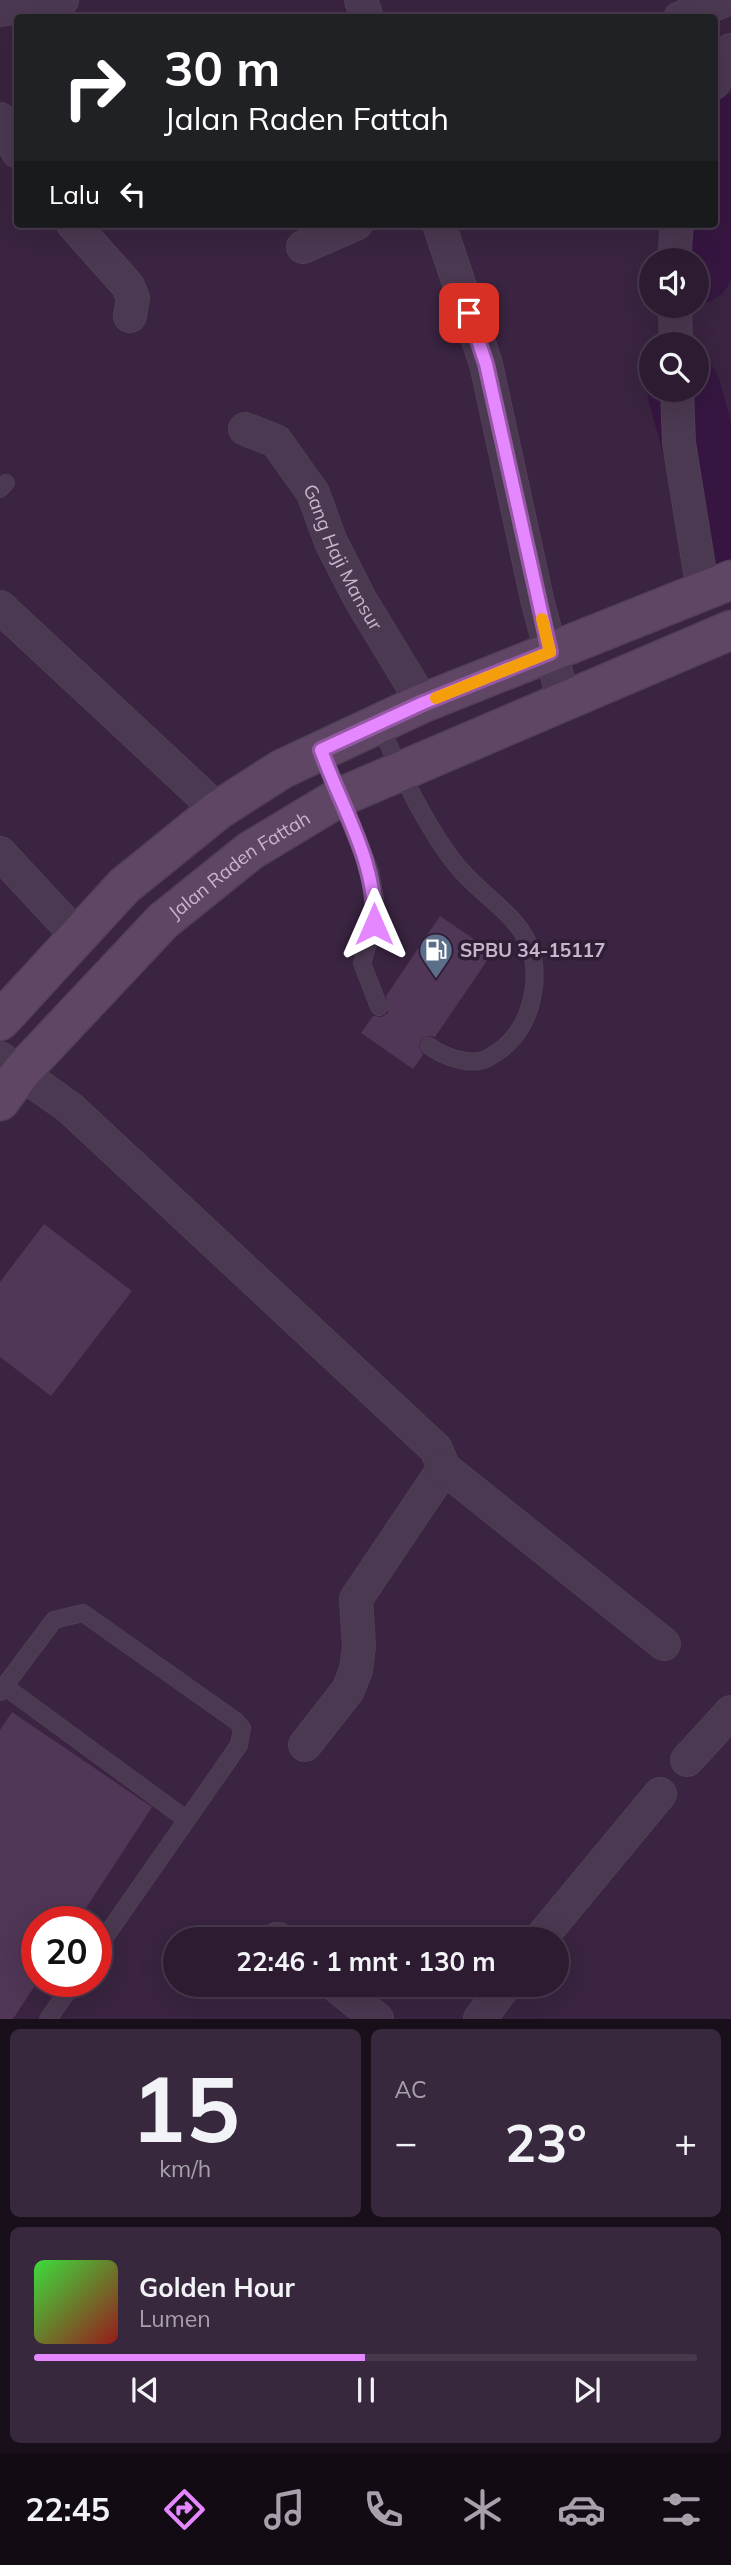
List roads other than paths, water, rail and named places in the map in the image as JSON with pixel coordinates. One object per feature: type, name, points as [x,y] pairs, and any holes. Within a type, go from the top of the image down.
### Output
[{"type":"main road","points":[[0,1021],[124,886],[218,810],[282,769],[423,703],[717,585]]},
{"type":"main road","name":"Jalan Raden Fattah","points":[[7,1077],[163,922],[250,851],[302,817],[338,798],[564,699],[729,638]]},
{"type":"street","points":[[0,10],[62,0]]},
{"type":"street","points":[[690,14],[725,0]]},
{"type":"street","points":[[718,75],[731,50]]},
{"type":"street","points":[[0,119],[14,145]]},
{"type":"street","points":[[77,228],[128,285],[133,298],[130,316]]},
{"type":"street","points":[[303,247],[347,228]]},
{"type":"street","points":[[440,228],[486,364],[550,652],[564,699]]},
{"type":"street","points":[[675,248],[677,228]]},
{"type":"street","points":[[677,402],[678,443],[717,585]]},
{"type":"street","name":"Gang Haji Mansur","points":[[245,429],[276,441],[313,493],[331,542],[355,588],[423,703]]},
{"type":"street","points":[[0,607],[218,810]]},
{"type":"street","points":[[0,853],[77,936]]},
{"type":"street","points":[[7,1077],[70,1108],[436,1449],[444,1468],[664,1644]]},
{"type":"street","points":[[305,1745],[348,1690],[356,1670],[359,1646],[356,1598],[444,1468]]},
{"type":"street","points":[[687,1760],[731,1712]]},
{"type":"street","points":[[550,1927],[660,1794]]},
{"type":"street","points":[[350,1997],[377,2019]]},
{"type":"street","points":[[480,2019],[496,1997]]},
{"type":"lane","points":[[379,723],[421,816],[456,866],[530,940],[536,984],[526,1022],[500,1051],[480,1062],[441,1055],[429,1046]]},
{"type":"lane","points":[[321,750],[338,798],[370,871],[375,898],[374,924],[362,963],[379,1007]]},
{"type":"lane","points":[[112,1928],[187,1820],[239,1745],[242,1728],[236,1721],[83,1613],[54,1620],[2,1689],[187,1820]]},
{"type":"lane","points":[[48,2019],[64,1997]]},
{"type":"waterway","points":[[718,170],[731,131]]},
{"type":"waterway","points":[[700,248],[703,228]]},
{"type":"waterway","points":[[687,402],[731,561]]},
{"type":"place","name":"SPBU 34-15117","points":[[436,980]]}]
